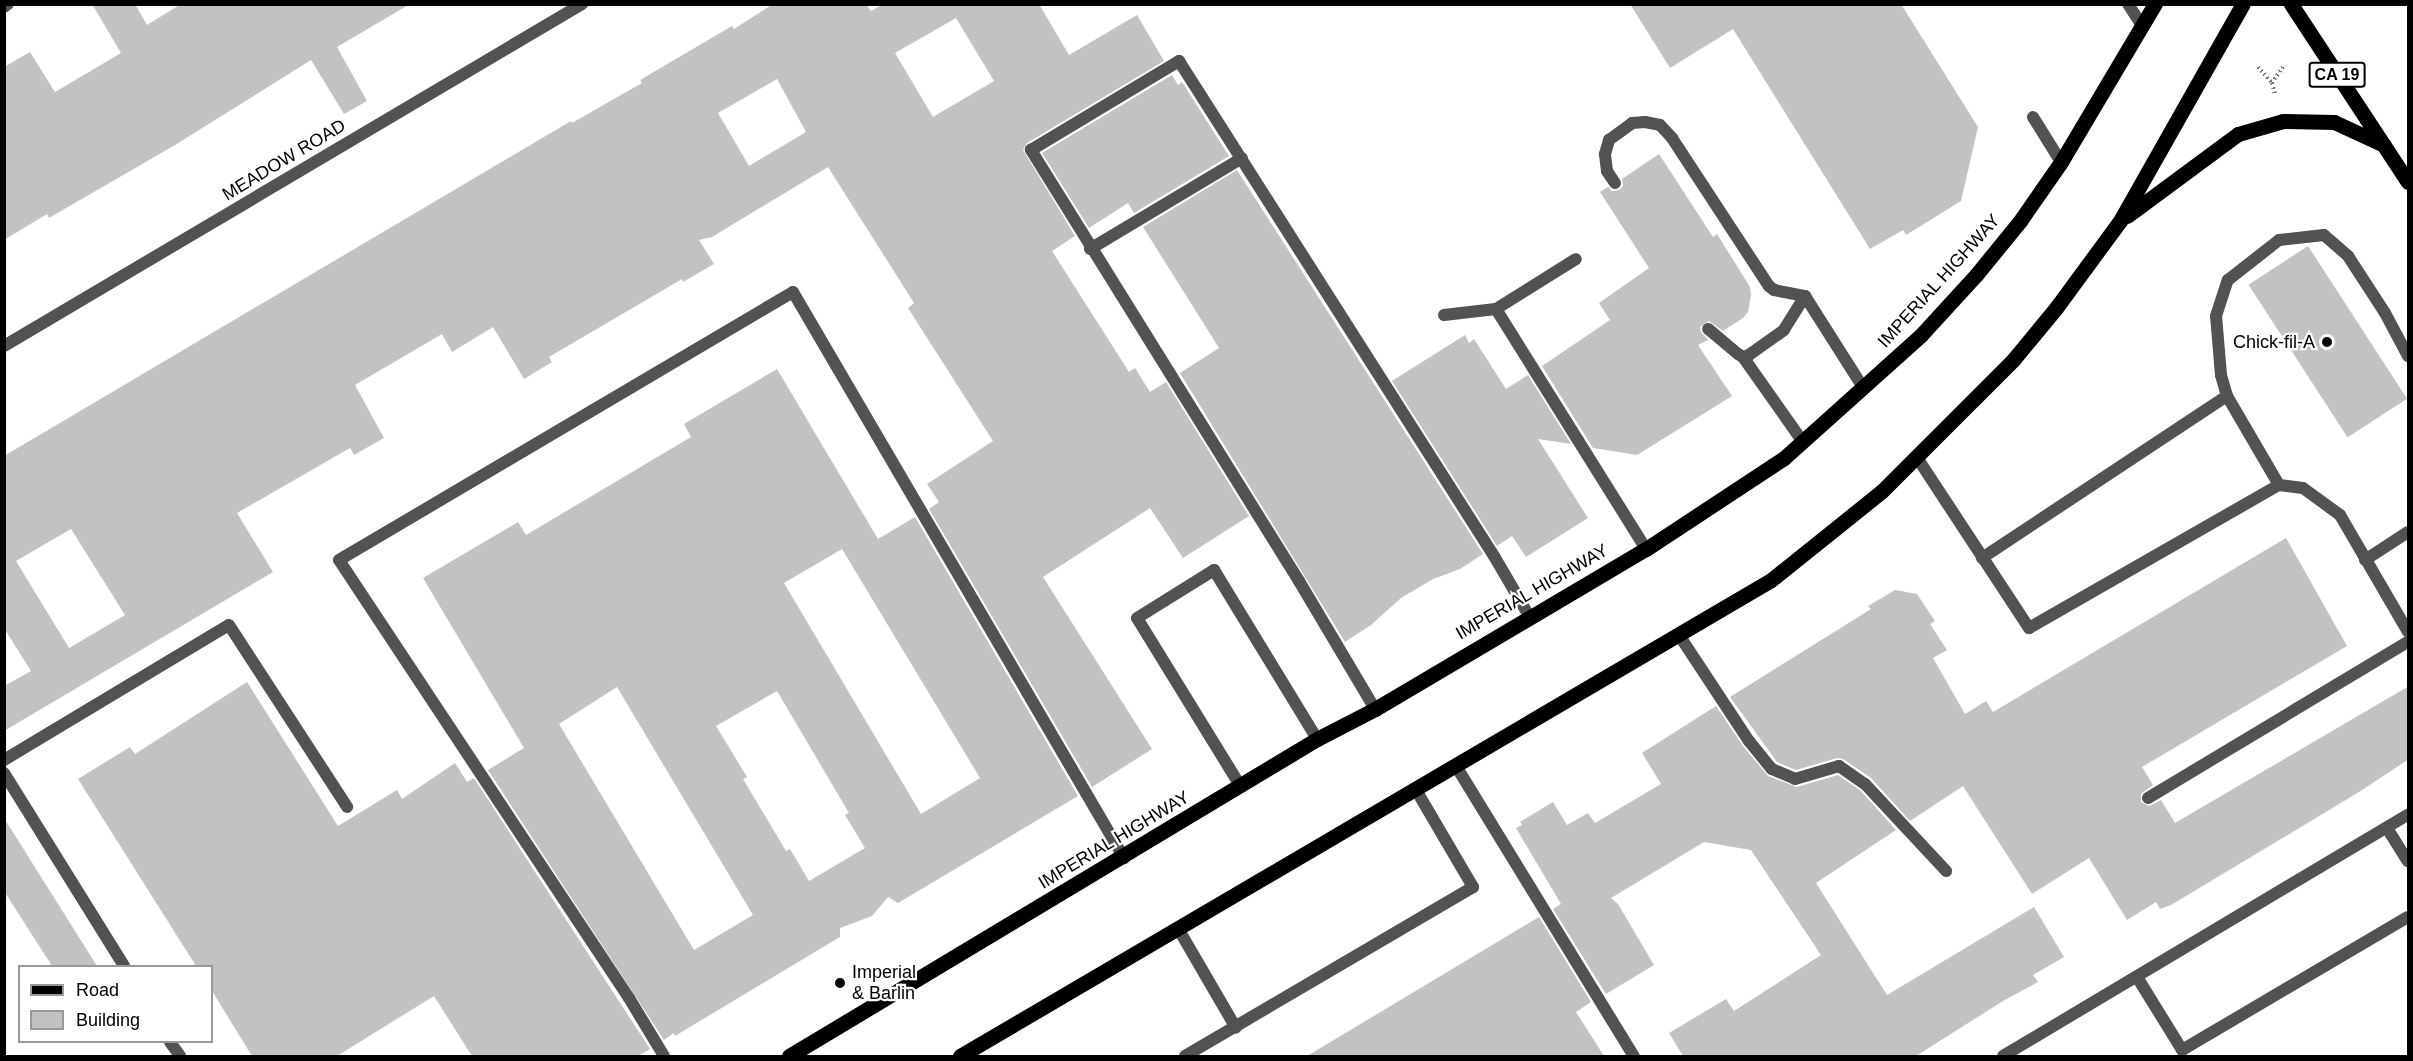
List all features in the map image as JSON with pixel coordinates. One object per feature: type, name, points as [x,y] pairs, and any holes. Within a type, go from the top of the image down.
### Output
[{"type":"main road","name":"IMPERIAL HIGHWAY","points":[[789,1056],[1124,858],[1317,739],[1375,708],[1646,549],[1713,507],[1803,442],[1921,335],[1976,275],[2020,221],[2061,162],[2155,4]]},
{"type":"main road","points":[[960,1056],[1179,930],[1771,580],[1882,491],[2013,360],[2056,308],[2120,221],[2243,4]]},
{"type":"main road","name":"CA 19","points":[[2290,4],[2409,182]]},
{"type":"main road","points":[[2120,221],[2238,134],[2291,119],[2334,122],[2384,145]]},
{"type":"street","name":"MEADOW ROAD","points":[[4,346],[582,4]]},
{"type":"street","points":[[2128,4],[2143,27]]},
{"type":"street","points":[[1375,708],[1299,581],[1090,249],[1031,150],[1179,61],[1494,556],[1529,616]]},
{"type":"street","points":[[2033,117],[2061,162]]},
{"type":"street","points":[[1615,183],[1607,171],[1605,154],[1609,140],[1632,123],[1645,122],[1660,126],[1672,138],[1769,286],[1774,290],[1805,296],[1864,389]]},
{"type":"street","points":[[1090,249],[1242,158]]},
{"type":"street","points":[[2279,485],[2227,396],[2221,375],[2216,316],[2228,280],[2279,240],[2324,235],[2348,256],[2385,313],[2409,356]]},
{"type":"street","points":[[1444,315],[1496,309],[1576,260]]},
{"type":"street","points":[[664,1056],[629,998],[339,560],[793,292],[1124,858]]},
{"type":"street","points":[[1743,357],[1749,356],[1784,330],[1805,296]]},
{"type":"street","points":[[1496,309],[1646,549]]},
{"type":"street","points":[[1708,329],[1743,357],[1803,442]]},
{"type":"street","points":[[1982,558],[2227,396]]},
{"type":"street","points":[[1916,456],[2029,628],[2279,485],[2303,488],[2340,515],[2409,632]]},
{"type":"street","points":[[2365,560],[2409,532]]},
{"type":"street","points":[[1241,787],[1137,618],[1214,570],[1317,739]]},
{"type":"street","points":[[4,760],[229,625],[346,807]]},
{"type":"street","points":[[1679,635],[1749,741],[1772,769],[1795,779],[1839,766],[1865,784],[1946,871]]},
{"type":"street","points":[[2148,798],[2409,642]]},
{"type":"street","points":[[1456,766],[1634,1056]]},
{"type":"street","points":[[4,773],[123,965]]},
{"type":"street","points":[[1185,1056],[1473,887],[1416,790]]},
{"type":"street","points":[[2003,1056],[2409,814]]},
{"type":"street","points":[[2387,828],[2409,861]]},
{"type":"street","points":[[2137,977],[2182,1050],[2409,917]]},
{"type":"street","points":[[1179,930],[1236,1028]]},
{"type":"street","points":[[172,1043],[180,1056]]},
{"type":"path","points":[[2272,83],[2284,65]]},
{"type":"path","points":[[2258,67],[2272,83],[2277,100]]},
{"type":"building","points":[[92,4],[135,4],[147,25],[181,4],[410,4],[337,47],[367,101],[344,114],[311,60],[175,145],[49,218],[47,214],[4,240],[4,67],[30,52],[55,92],[121,53]]},
{"type":"building","points":[[773,4],[866,4],[871,11],[883,4],[1039,4],[1069,55],[1137,15],[1164,61],[1027,143],[1023,150],[1075,236],[1052,251],[1129,372],[1135,368],[1150,392],[1166,382],[1249,516],[1183,558],[1150,508],[1043,577],[1152,749],[1092,787],[929,509],[939,502],[927,484],[993,441],[908,308],[914,303],[828,167],[712,237],[699,240],[714,264],[683,282],[682,279],[549,357],[552,362],[524,379],[493,327],[452,352],[442,334],[355,385],[384,438],[354,455],[350,448],[237,513],[273,572],[4,731],[4,686],[31,671],[4,628],[4,456],[571,121],[572,123],[642,83],[640,80],[732,26],[734,29]],"holes":[[[956,18],[994,81],[933,117],[895,53]],[[777,79],[806,132],[749,166],[718,113]],[[71,529],[125,615],[69,648],[16,561]]]},
{"type":"building","points":[[1630,4],[1901,4],[1978,127],[1961,201],[1906,235],[1903,230],[1870,249],[1733,29],[1670,68]]},
{"type":"building","points":[[1172,75],[1178,85],[1182,82],[1229,156],[1134,213],[1128,203],[1089,228],[1042,153]]},
{"type":"building","points":[[1659,154],[1713,237],[1717,234],[1750,287],[1751,295],[1748,312],[1723,331],[1709,321],[1700,327],[1708,340],[1698,345],[1732,396],[1637,455],[1593,448],[1542,366],[1610,320],[1599,303],[1649,268],[1600,192],[1608,187],[1612,191],[1619,190],[1623,186],[1622,179]]},
{"type":"building","points":[[1237,170],[1483,554],[1460,569],[1433,579],[1401,598],[1371,625],[1345,642],[1180,373],[1219,348],[1143,227]]},
{"type":"building","name":"Chick-fil-A","points":[[2308,246],[2407,399],[2348,437],[2248,285]]},
{"type":"building","points":[[1465,335],[1469,343],[1474,339],[1506,389],[1528,375],[1571,444],[1538,439],[1588,518],[1526,557],[1512,536],[1497,546],[1392,381]]},
{"type":"building","points":[[777,369],[878,539],[915,517],[1078,796],[898,903],[888,897],[872,916],[840,928],[840,937],[675,1036],[674,1033],[664,1040],[488,770],[524,748],[423,578],[518,522],[526,535],[691,437],[684,424]],"holes":[[[842,549],[980,778],[921,814],[784,583]],[[617,687],[753,915],[694,950],[559,724]],[[777,691],[849,813],[845,815],[865,848],[809,881],[790,849],[786,851],[743,779],[747,777],[716,726]]]},
{"type":"building","points":[[2286,538],[2347,646],[2142,767],[2153,785],[2141,794],[2141,802],[2149,806],[2161,800],[2175,823],[2409,686],[2409,759],[2359,792],[2171,905],[2160,909],[2156,902],[2127,920],[2089,858],[2032,894],[1963,786],[1910,821],[1871,778],[1843,759],[1837,758],[1796,770],[1777,762],[1730,697],[1871,609],[1868,606],[1895,590],[1917,594],[1935,621],[1930,624],[1947,650],[1933,658],[1965,714],[1986,701],[1993,712]]},
{"type":"building","points":[[247,682],[338,826],[397,790],[402,799],[455,763],[467,782],[474,778],[650,1049],[638,1056],[472,1056],[434,996],[337,1056],[252,1056],[213,993],[213,965],[195,965],[78,779],[130,747],[135,754]]},
{"type":"building","points":[[1716,706],[1743,746],[1768,776],[1797,787],[1838,775],[1860,790],[1896,830],[1816,883],[1887,995],[2034,907],[2064,957],[2033,975],[2038,982],[2003,1001],[1916,1056],[1683,1056],[1669,1033],[1726,999],[1734,1011],[1821,955],[1751,850],[1704,842],[1611,898],[1618,904],[1654,965],[1606,994],[1553,909],[1561,904],[1516,828],[1522,825],[1520,822],[1553,802],[1567,825],[1588,813],[1595,823],[1661,784],[1642,753]]},
{"type":"building","points":[[4,818],[96,965],[51,965],[4,891]]},
{"type":"building","points":[[1539,917],[1591,1002],[1576,1012],[1604,1056],[1307,1056]]},
{"type":"place","name":"Chick-fil-A","points":[[2327,342]]},
{"type":"place","name":"Imperial & Barlin","points":[[840,983]]}]
